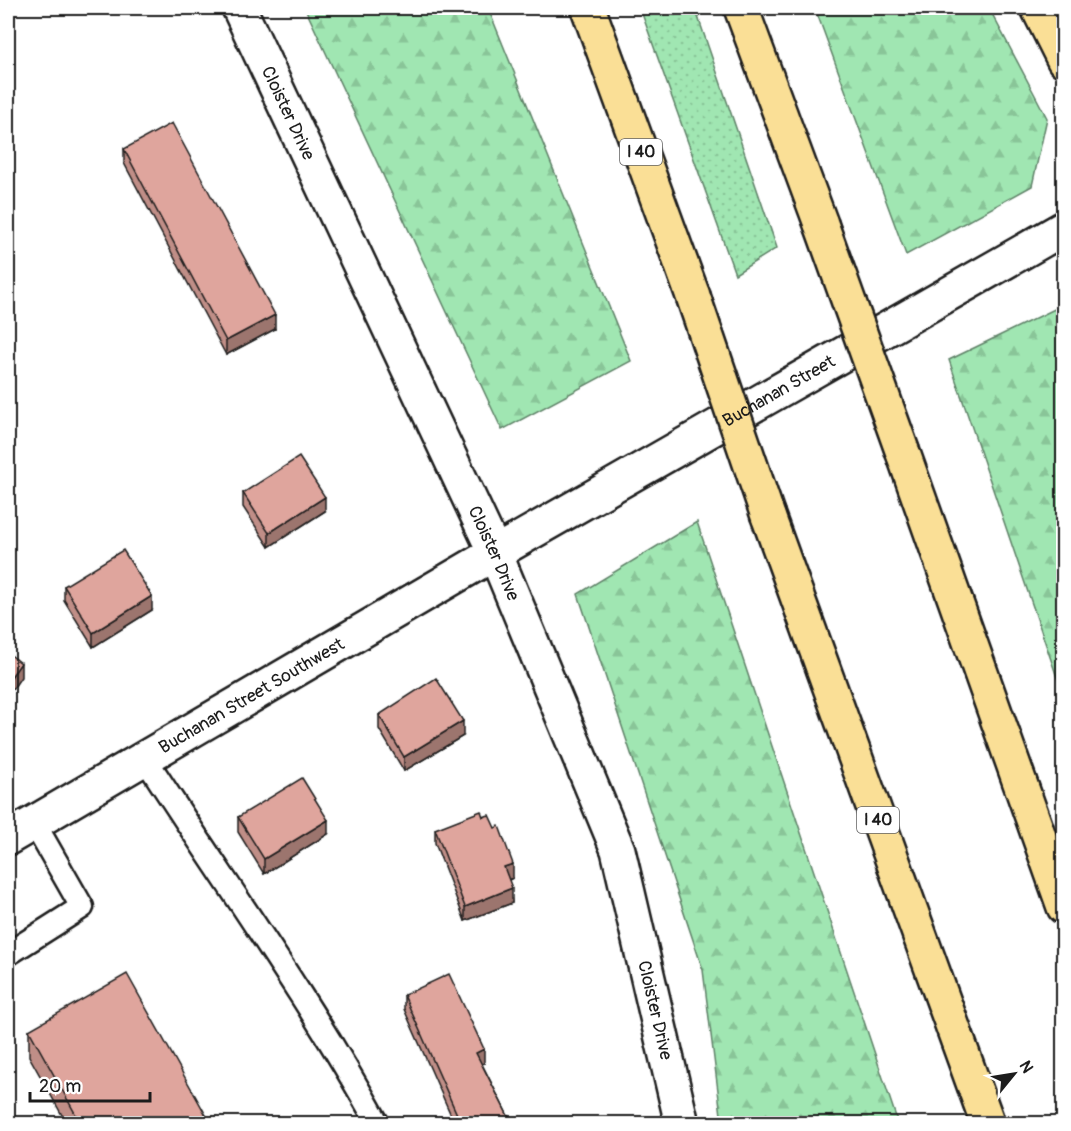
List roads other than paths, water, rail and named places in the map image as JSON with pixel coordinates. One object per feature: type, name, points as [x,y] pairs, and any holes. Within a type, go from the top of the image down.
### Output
[{"type":"main road","name":"I 40","points":[[588,8],[693,296],[768,516],[988,1124]]},
{"type":"main road","points":[[741,8],[821,224],[1064,907]]},
{"type":"main road","points":[[1038,8],[1064,60]]},
{"type":"street","name":"Cloister Drive","points":[[239,8],[495,553],[618,850],[682,1124]]},
{"type":"street","name":"Buchanan Street","points":[[495,553],[1064,228]]},
{"type":"street","name":"Buchanan Street Southwest","points":[[21,831],[495,553]]},
{"type":"lane","points":[[145,758],[297,991],[378,1124]]},
{"type":"lane","points":[[8,954],[82,907],[21,831]]}]
